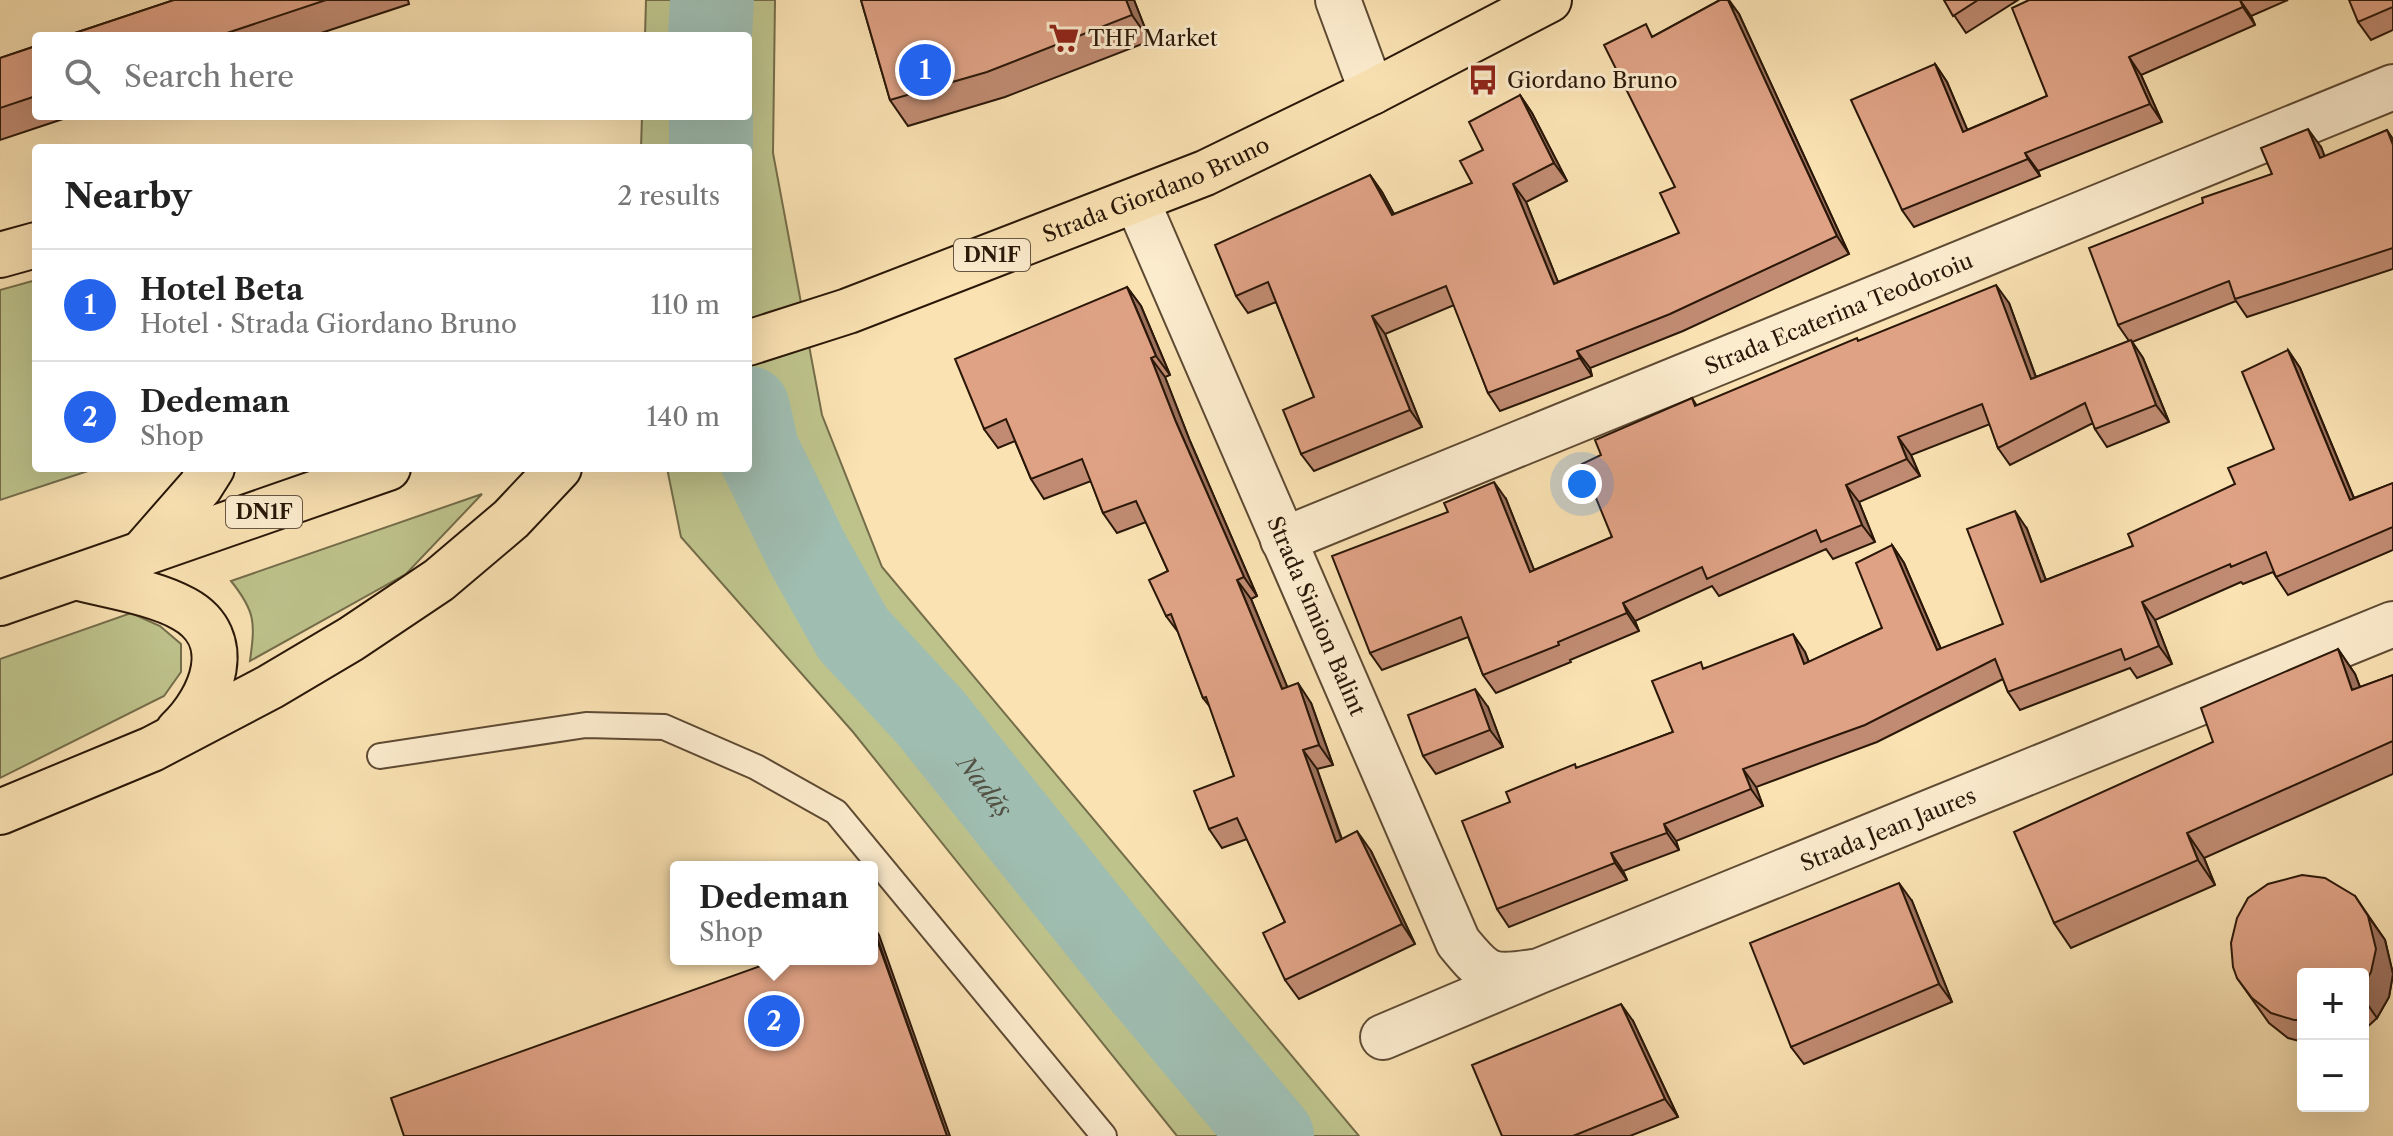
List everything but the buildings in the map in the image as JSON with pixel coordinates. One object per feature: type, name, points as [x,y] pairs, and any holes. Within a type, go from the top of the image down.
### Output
[{"type":"main road","name":"Strada Giordano Bruno","points":[[752,342],[848,311],[1205,173],[1372,92],[1549,0]]},
{"type":"main road","points":[[0,255],[32,246]]},
{"type":"main road","points":[[139,556],[182,510],[209,472]]},
{"type":"main road","name":"DN1F","points":[[0,603],[377,472]]},
{"type":"main road","points":[[0,812],[152,749],[270,687],[351,639],[426,588],[511,519],[555,472]]},
{"type":"main road","points":[[76,577],[171,603],[194,616],[210,637],[215,664],[203,701],[184,725],[152,749]]},
{"type":"street","points":[[1338,0],[1372,92]]},
{"type":"street","name":"Strada Ecaterina Teodoroiu","points":[[1283,540],[2393,87]]},
{"type":"street","name":"Strada Simion Balint","points":[[1137,201],[1458,942],[1480,969],[1506,976],[1539,971]]},
{"type":"street","name":"Strada Jean Jaures","points":[[1383,1037],[2393,624]]},
{"type":"lane","points":[[380,756],[586,725],[664,727],[756,767],[836,812],[877,861]]},
{"type":"lane","points":[[878,863],[1104,1136]]},
{"type":"green space","points":[[646,0],[775,0],[773,153],[822,415],[882,567],[1359,1136],[1177,1136],[853,732],[681,537],[668,472],[752,472],[752,144],[641,144],[642,120],[752,120],[752,32],[645,32]]},
{"type":"green space","points":[[32,281],[32,472],[85,472],[0,500],[0,290]]},
{"type":"green space","points":[[482,494],[406,574],[250,661],[252,618],[231,581]]},
{"type":"green space","points":[[131,613],[160,626],[181,644],[181,672],[164,696],[0,778],[0,659]]},
{"type":"waterway","name":"Nadăș","points":[[710,32],[712,0]]},
{"type":"waterway","name":"Nadăș","points":[[711,120],[711,144]]},
{"type":"waterway","name":"Nadăș","points":[[752,426],[757,449],[808,554],[853,634],[930,717],[1134,972],[1272,1136]]},
{"type":"place","name":"THF Market","points":[[1064,38]]},
{"type":"place","name":"Hotel Beta","points":[[925,70]]},
{"type":"place","name":"Giordano Bruno","points":[[1483,80]]},
{"type":"place","name":"Dedeman","points":[[774,1021]]}]
